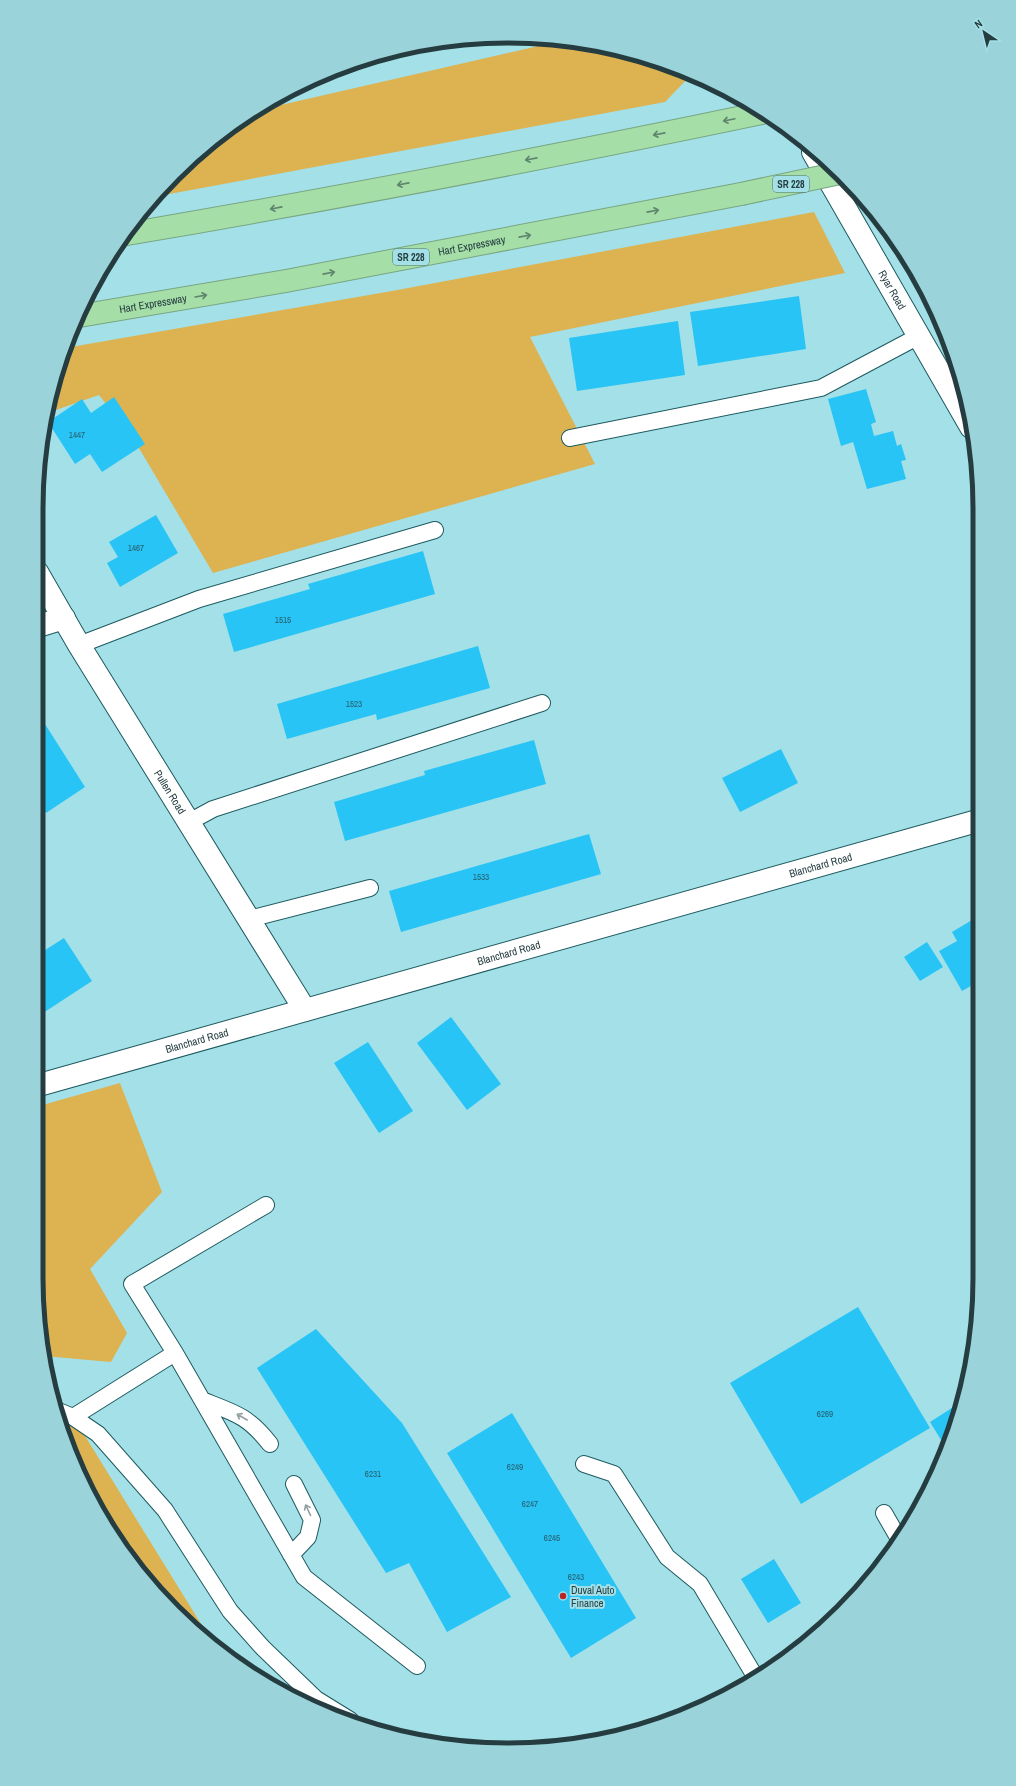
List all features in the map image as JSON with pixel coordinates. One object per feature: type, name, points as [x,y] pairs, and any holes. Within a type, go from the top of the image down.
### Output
[{"type":"highway","points":[[133,233],[473,171],[755,114]]},
{"type":"highway","name":"Hart Expressway","points":[[85,315],[286,281],[741,194],[832,175]]},
{"type":"street","name":"Ryar Road","points":[[818,161],[963,413]]},
{"type":"street","name":"Pullen Road","points":[[43,582],[79,644],[305,1010]]},
{"type":"street","points":[[43,624],[64,618]]},
{"type":"street","name":"Blanchard Road","points":[[43,1084],[973,822]]},
{"type":"lane","points":[[570,438],[821,388],[919,336]]},
{"type":"lane","points":[[79,644],[199,599],[435,530]]},
{"type":"lane","points":[[189,822],[214,809],[542,703]]},
{"type":"lane","points":[[249,919],[370,888]]},
{"type":"lane","points":[[266,1205],[132,1284],[204,1401],[304,1577],[417,1666]]},
{"type":"lane","points":[[74,1417],[175,1353]]},
{"type":"lane","points":[[204,1401],[242,1416],[259,1429],[270,1444]]},
{"type":"lane","points":[[64,1413],[74,1417],[98,1434],[165,1510],[230,1611],[263,1648],[316,1699],[331,1708]]},
{"type":"lane","points":[[584,1464],[614,1474],[667,1558],[700,1584],[753,1673]]},
{"type":"lane","points":[[291,1555],[308,1537],[312,1520],[294,1484]]},
{"type":"lane","points":[[884,1513],[896,1534]]},
{"type":"shaded area","points":[[545,45],[599,52],[628,59],[687,79],[665,102],[164,195],[201,158],[250,121],[273,107]]},
{"type":"shaded area","points":[[814,212],[845,273],[530,337],[595,464],[213,573],[133,438],[99,395],[54,411],[72,347],[392,291]]},
{"type":"shaded area","points":[[120,1083],[162,1192],[90,1269],[127,1333],[111,1362],[50,1357],[44,1308],[43,1278],[43,1105]]},
{"type":"shaded area","points":[[77,1423],[201,1624],[217,1640],[201,1628],[158,1585],[121,1536],[91,1484],[78,1456],[67,1424]]},
{"type":"building","points":[[799,296],[806,349],[698,366],[690,312]]},
{"type":"building","points":[[678,321],[685,375],[577,391],[569,338]]},
{"type":"building","points":[[866,389],[876,422],[871,424],[874,436],[893,431],[897,446],[901,444],[906,460],[901,461],[906,479],[867,489],[853,442],[841,446],[828,399]]},
{"type":"building","points":[[114,397],[145,444],[102,472],[90,454],[75,464],[51,426],[52,420],[82,399],[91,413]]},
{"type":"building","points":[[156,515],[178,553],[120,587],[107,563],[118,557],[109,542]]},
{"type":"building","points":[[423,551],[435,594],[234,652],[223,614],[310,589],[308,584]]},
{"type":"building","points":[[478,646],[490,688],[377,720],[376,714],[287,739],[277,704]]},
{"type":"building","points":[[43,721],[85,787],[46,813],[43,808]]},
{"type":"building","points":[[534,740],[546,784],[345,841],[334,802],[425,775],[424,771]]},
{"type":"building","points":[[781,749],[798,783],[740,812],[722,778]]},
{"type":"building","points":[[589,834],[601,874],[401,932],[389,891]]},
{"type":"building","points":[[973,919],[973,985],[962,991],[939,951],[957,941],[952,932]]},
{"type":"building","points":[[64,938],[92,981],[43,1013],[43,951]]},
{"type":"building","points":[[927,942],[943,967],[920,981],[904,957]]},
{"type":"building","points":[[451,1017],[501,1084],[467,1110],[417,1043]]},
{"type":"building","points":[[368,1042],[413,1111],[379,1133],[334,1063]]},
{"type":"building","points":[[858,1307],[930,1428],[801,1504],[730,1383]]},
{"type":"building","points":[[316,1329],[402,1423],[511,1597],[447,1632],[409,1563],[386,1573],[257,1368]]},
{"type":"building","points":[[954,1406],[943,1443],[930,1422]]},
{"type":"building","points":[[512,1413],[636,1618],[571,1658],[447,1453]]},
{"type":"building","points":[[774,1559],[801,1603],[768,1623],[741,1579]]},
{"type":"place","name":"Duval Auto Finance","points":[[563,1596]]}]
